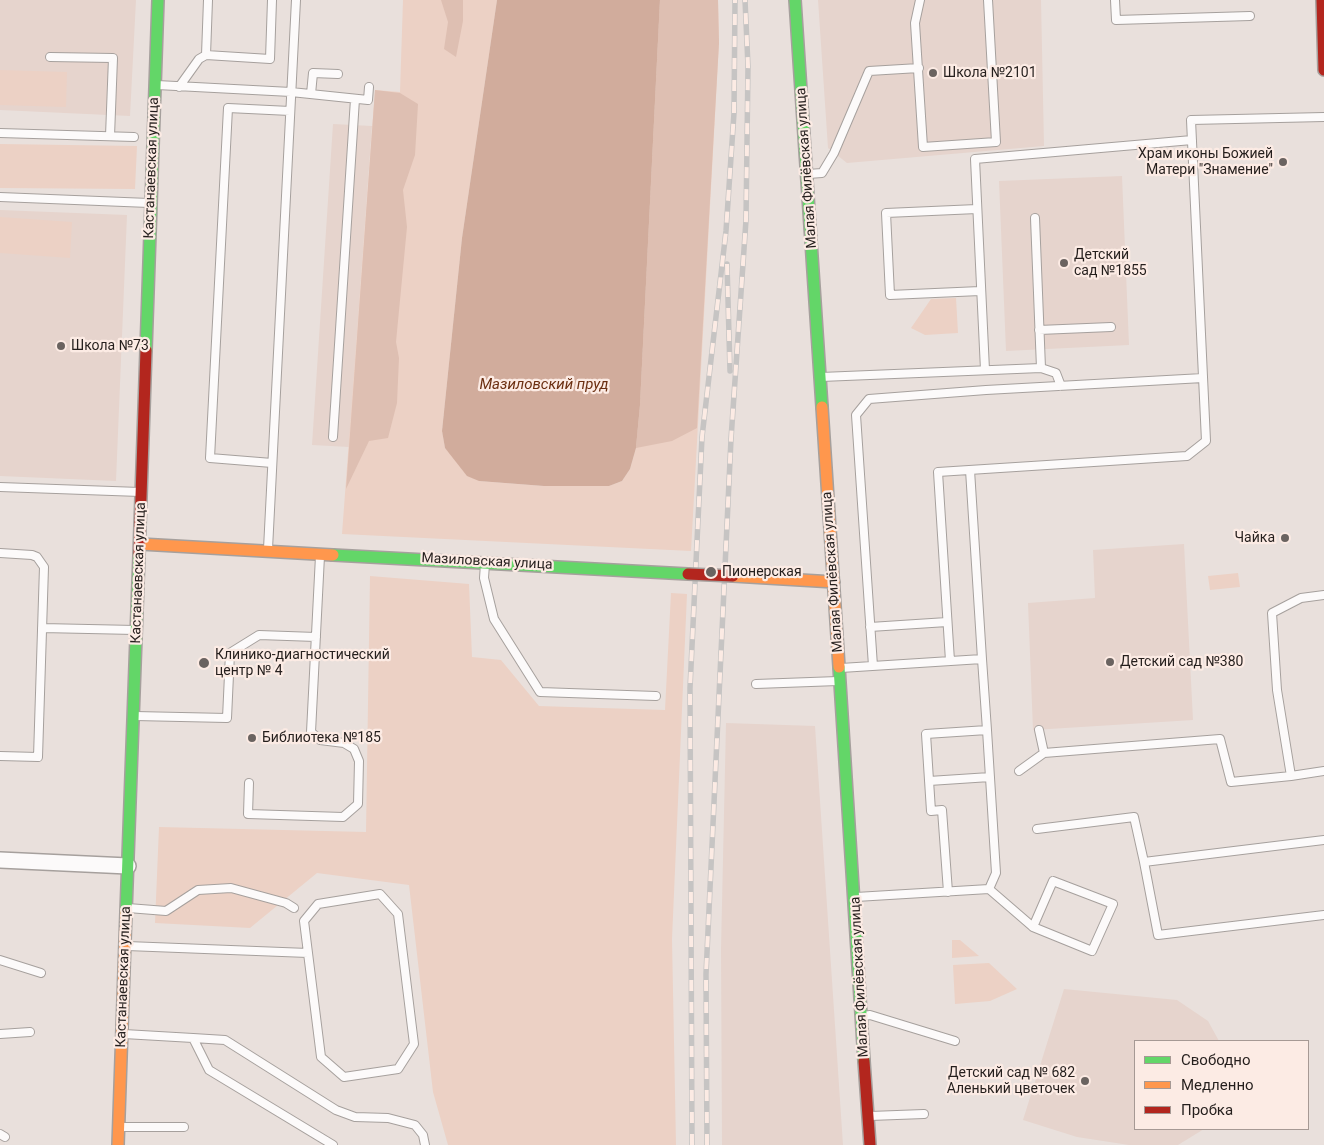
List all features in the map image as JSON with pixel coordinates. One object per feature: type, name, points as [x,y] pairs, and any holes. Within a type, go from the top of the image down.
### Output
[{"type":"street","name":"Кастанаевская улица","points":[[118,1145],[158,0]]},
{"type":"street","name":"Малая Филёвская улица","points":[[795,0],[808,174],[870,1145]]},
{"type":"street","points":[[1322,0],[1324,70]]},
{"type":"street","name":"Мазиловская улица","points":[[140,544],[834,582]]},
{"type":"street","points":[[0,860],[128,866]]},
{"type":"lane","points":[[206,56],[208,0]]},
{"type":"lane","points":[[179,87],[199,59],[206,56],[270,58],[272,0]]},
{"type":"lane","points":[[268,551],[296,0]]},
{"type":"lane","points":[[920,0],[915,23],[923,147],[996,142],[988,0]]},
{"type":"lane","points":[[1115,0],[1116,20],[1250,16]]},
{"type":"lane","points":[[50,57],[113,58],[110,136]]},
{"type":"lane","points":[[808,174],[822,173],[834,153],[869,70],[919,68]]},
{"type":"lane","points":[[311,94],[313,73],[338,74]]},
{"type":"lane","points":[[155,85],[291,92],[355,100],[368,100],[368,87]]},
{"type":"lane","points":[[334,436],[355,100]]},
{"type":"lane","points":[[272,463],[210,458],[228,108],[290,111]]},
{"type":"lane","points":[[950,661],[938,472],[1187,456],[1206,441],[1191,120],[1324,117]]},
{"type":"lane","points":[[0,133],[134,137]]},
{"type":"lane","points":[[984,370],[974,158],[1192,140]]},
{"type":"lane","points":[[0,197],[151,203]]},
{"type":"lane","points":[[977,209],[886,213],[890,295],[980,291]]},
{"type":"lane","points":[[1035,218],[1041,368]]},
{"type":"lane","points":[[1039,330],[1111,327]]},
{"type":"lane","points":[[821,377],[1041,368],[1056,373],[1061,386]]},
{"type":"lane","points":[[873,666],[856,415],[869,399],[1203,378]]},
{"type":"lane","points":[[970,470],[996,873],[990,889]]},
{"type":"lane","points":[[261,484],[271,483]]},
{"type":"lane","points":[[0,487],[141,492]]},
{"type":"lane","points":[[0,553],[32,555],[44,567],[38,757],[0,756]]},
{"type":"lane","points":[[249,783],[248,814],[342,817],[358,804],[359,761],[354,749],[344,743],[320,740],[311,732],[320,554]]},
{"type":"lane","points":[[485,562],[484,578],[494,619],[540,692],[656,696]]},
{"type":"lane","points":[[1291,776],[1277,690],[1272,613],[1301,598],[1324,595]]},
{"type":"lane","points":[[870,628],[947,622]]},
{"type":"lane","points":[[42,628],[136,630]]},
{"type":"lane","points":[[133,716],[227,718],[230,653],[259,635],[316,636]]},
{"type":"lane","points":[[839,668],[982,659]]},
{"type":"lane","points":[[756,684],[840,680]]},
{"type":"lane","points":[[948,892],[942,810],[931,811],[926,734],[987,730]]},
{"type":"lane","points":[[1039,730],[1044,753]]},
{"type":"lane","points":[[1019,771],[1044,753],[1220,739],[1231,782],[1324,771]]},
{"type":"lane","points":[[929,781],[990,777]]},
{"type":"lane","points":[[1037,829],[1134,816],[1158,936],[1324,915]]},
{"type":"lane","points":[[1144,862],[1324,840]]},
{"type":"lane","points":[[855,897],[990,889],[1033,927],[1092,951],[1113,904],[1053,882],[1033,927]]},
{"type":"lane","points":[[127,908],[166,911],[198,890],[231,888],[286,903],[294,908]]},
{"type":"lane","points":[[380,894],[398,914],[414,1044],[398,1068],[344,1077],[321,1057],[308,953],[304,921],[318,904],[380,894]]},
{"type":"lane","points":[[125,946],[308,953]]},
{"type":"lane","points":[[0,960],[41,973]]},
{"type":"lane","points":[[862,1016],[870,1016],[955,1041]]},
{"type":"lane","points":[[0,1034],[30,1032]]},
{"type":"lane","points":[[122,1034],[225,1040],[336,1110],[355,1117],[388,1118],[415,1125],[423,1135],[425,1145]]},
{"type":"lane","points":[[193,1038],[209,1070],[333,1145]]},
{"type":"lane","points":[[868,1116],[924,1114]]},
{"type":"lane","points":[[119,1127],[184,1127]]},
{"type":"shaded area","points":[[0,0],[136,0],[130,116],[0,110]]},
{"type":"shaded area","points":[[403,0],[497,0],[462,238],[442,431],[445,448],[479,481],[544,486],[609,486],[622,481],[630,469],[636,448],[640,405],[660,0],[718,0],[719,43],[691,551],[342,534],[375,90],[400,92]]},
{"type":"shaded area","points":[[441,0],[463,0],[463,21],[456,57],[444,49],[448,22]]},
{"type":"shaded area","points":[[660,0],[718,0],[719,43],[697,428],[672,441],[636,448],[640,405]]},
{"type":"shaded area","name":"Школа №2101","points":[[818,0],[1041,0],[1044,146],[847,163],[828,148]]},
{"type":"shaded area","points":[[0,70],[67,72],[66,107],[0,105]]},
{"type":"shaded area","points":[[375,90],[400,93],[418,104],[415,155],[403,190],[407,227],[396,342],[399,358],[397,403],[388,438],[369,441],[346,489]]},
{"type":"shaded area","points":[[333,124],[372,126],[349,447],[312,445]]},
{"type":"shaded area","points":[[0,144],[137,146],[135,189],[0,188]]},
{"type":"shaded area","name":"Детский сад №1855","points":[[1122,176],[1129,345],[1006,351],[999,181]]},
{"type":"shaded area","name":"Школа №73","points":[[0,210],[127,215],[116,481],[0,476]]},
{"type":"shaded area","points":[[0,217],[72,222],[70,258],[0,253]]},
{"type":"shaded area","points":[[956,298],[958,333],[925,335],[911,328],[931,299]]},
{"type":"shaded area","name":"Детский сад №380","points":[[1184,544],[1193,720],[1033,730],[1028,603],[1095,598],[1093,550]]},
{"type":"shaded area","points":[[1238,573],[1240,587],[1210,590],[1208,576]]},
{"type":"shaded area","points":[[370,576],[469,584],[472,657],[501,660],[539,706],[665,710],[671,593],[687,594],[672,939],[676,1145],[448,1145],[433,1092],[409,885],[317,873],[250,928],[155,923],[159,827],[366,832]]},
{"type":"shaded area","points":[[726,723],[815,726],[843,1145],[722,1145],[721,949]]},
{"type":"shaded area","points":[[952,940],[960,940],[979,956],[952,958]]},
{"type":"shaded area","points":[[989,963],[1017,989],[990,1001],[955,1004],[953,965]]},
{"type":"shaded area","name":"Детский сад № 682 Аленький цветочек","points":[[1064,989],[1177,1000],[1208,1021],[1218,1040],[1134,1040],[1134,1130],[1202,1130],[1178,1145],[1129,1145],[1077,1137],[1023,1120]]},
{"type":"water","name":"Мазиловский пруд","points":[[497,0],[660,0],[640,405],[636,448],[630,469],[622,481],[609,486],[544,486],[479,481],[467,476],[445,448],[442,431],[462,238]]},
{"type":"railway","points":[[692,1145],[690,688],[702,437],[726,231],[734,113],[735,0]]},
{"type":"railway","points":[[707,1145],[706,974],[731,439],[746,220],[748,66],[745,0]]},
{"type":"railway","points":[[727,264],[730,371]]},
{"type":"traffic: fast","points":[[146,350],[158,0]]},
{"type":"traffic: fast","points":[[795,0],[822,407]]},
{"type":"traffic: fast","points":[[126,912],[139,555]]},
{"type":"traffic: fast","points":[[333,555],[688,574]]},
{"type":"traffic: fast","points":[[839,667],[864,1061]]},
{"type":"traffic: slow","points":[[822,407],[839,667]]},
{"type":"traffic: slow","points":[[140,544],[333,555]]},
{"type":"traffic: slow","points":[[733,576],[834,582]]},
{"type":"traffic: slow","points":[[118,1145],[126,912]]},
{"type":"traffic: jam","points":[[1322,0],[1324,70]]},
{"type":"traffic: jam","points":[[139,555],[146,350]]},
{"type":"traffic: jam","points":[[688,574],[733,576]]},
{"type":"traffic: jam","points":[[864,1061],[870,1145]]},
{"type":"place","name":"Школа №2101","points":[[933,73]]},
{"type":"place","name":"Храм иконы Божией Матери \"Знамение\"","points":[[1283,162]]},
{"type":"place","name":"Детский сад №1855","points":[[1064,263]]},
{"type":"place","name":"Школа №73","points":[[61,346]]},
{"type":"place","name":"Чайка","points":[[1285,538]]},
{"type":"place","name":"Пионерская","points":[[711,572]]},
{"type":"place","name":"Детский сад №380","points":[[1110,662]]},
{"type":"place","name":"Клинико-диагностический центр № 4","points":[[204,663]]},
{"type":"place","name":"Библиотека №185","points":[[252,738]]},
{"type":"place","name":"Детский сад № 682 Аленький цветочек","points":[[1085,1081]]}]
